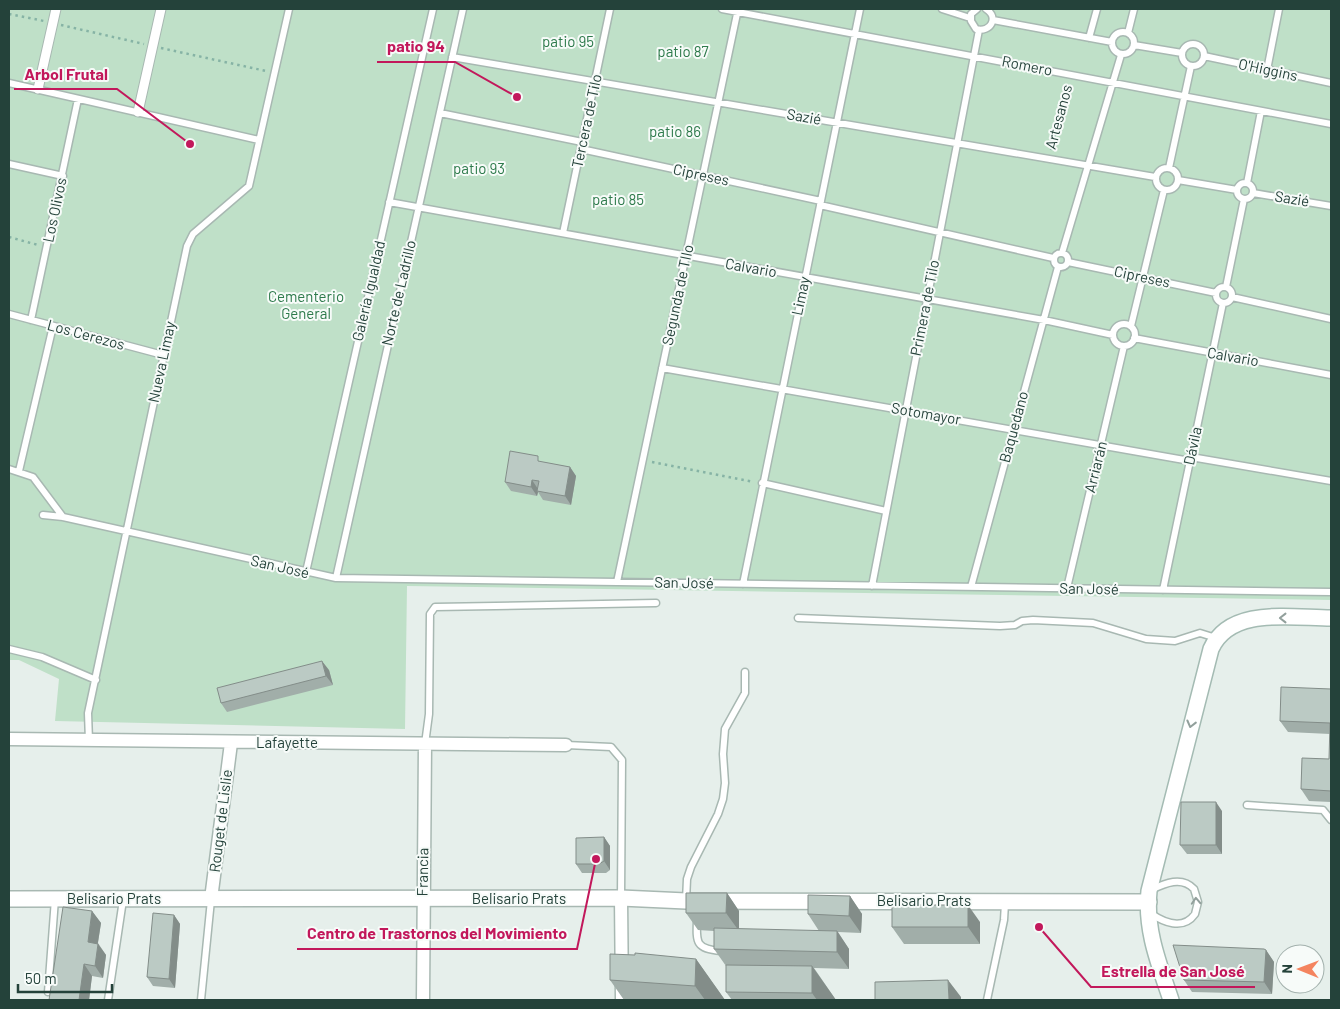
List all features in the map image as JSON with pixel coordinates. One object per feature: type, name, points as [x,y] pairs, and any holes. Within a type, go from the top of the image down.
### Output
[{"type":"street","points":[[38,90],[56,9]]},
{"type":"street","points":[[138,112],[161,9]]},
{"type":"street","points":[[1171,1000],[1151,940],[1149,901],[1207,660],[1216,638],[1228,627],[1245,620],[1258,618],[1331,618]]},
{"type":"street","name":"Lafayette","points":[[9,739],[89,742],[566,746]]},
{"type":"street","name":"Rouget de Lislie","points":[[211,899],[231,743]]},
{"type":"street","name":"Francia","points":[[423,1000],[422,899],[425,744]]},
{"type":"street","points":[[621,898],[622,1000]]},
{"type":"street","name":"Belisario Prats","points":[[9,899],[621,898],[691,901],[1149,901]]},
{"type":"lane","name":"Nueva Limay","points":[[89,742],[88,713],[128,532],[163,355],[190,239],[200,228],[245,192],[249,186],[289,9]]},
{"type":"lane","name":"Galería Igualdad","points":[[306,572],[433,9]]},
{"type":"lane","name":"Norte de Ladrillo","points":[[336,578],[463,9]]},
{"type":"lane","name":"Tercera de Tilo","points":[[563,234],[610,9]]},
{"type":"lane","name":"Romero","points":[[722,9],[737,10],[1331,124]]},
{"type":"lane","name":"Limay","points":[[743,584],[762,483],[860,9]]},
{"type":"lane","points":[[942,9],[970,18]]},
{"type":"lane","points":[[970,18],[977,9]]},
{"type":"lane","points":[[970,18],[972,24],[979,30],[990,27],[993,20],[992,14],[986,9]]},
{"type":"lane","points":[[1089,38],[1097,9]]},
{"type":"lane","points":[[1128,33],[1134,9]]},
{"type":"lane","points":[[1267,70],[1279,9]]},
{"type":"lane","name":"Segunda de TIlo","points":[[617,582],[737,10]]},
{"type":"lane","points":[[993,20],[1112,42]]},
{"type":"lane","name":"Primera de Tilo","points":[[872,586],[979,30]]},
{"type":"lane","points":[[1128,33],[1134,40],[1134,44],[1130,53],[1120,54],[1114,50],[1112,42],[1116,35],[1128,33]]},
{"type":"lane","points":[[1194,43],[1202,47],[1204,56],[1200,64],[1190,66],[1184,61],[1182,53],[1186,46],[1194,43]]},
{"type":"lane","points":[[1134,44],[1182,53]]},
{"type":"lane","points":[[1062,253],[1120,54]]},
{"type":"lane","name":"O'Higgins","points":[[1204,56],[1331,83]]},
{"type":"lane","name":"Sazié","points":[[452,57],[837,122],[1087,167],[1155,177]]},
{"type":"lane","points":[[1169,168],[1190,66]]},
{"type":"lane","points":[[9,83],[259,140]]},
{"type":"lane","name":"Los Olivos","points":[[31,320],[78,99]]},
{"type":"lane","points":[[1247,183],[1261,111]]},
{"type":"lane","name":"Cipreses","points":[[440,113],[582,145],[1053,258]]},
{"type":"lane","points":[[9,164],[63,176]]},
{"type":"lane","points":[[1169,168],[1176,172],[1178,180],[1175,187],[1164,190],[1158,187],[1155,177],[1159,170],[1169,168]]},
{"type":"lane","points":[[1178,180],[1237,190]]},
{"type":"lane","points":[[1237,190],[1242,184],[1247,183]]},
{"type":"lane","points":[[1244,199],[1251,197],[1253,192],[1247,183]]},
{"type":"lane","points":[[1130,326],[1118,325],[1112,335],[1116,343],[1124,346],[1132,342],[1134,338],[1135,334],[1130,326],[1164,190]]},
{"type":"lane","points":[[1237,190],[1240,197],[1244,199]]},
{"type":"lane","name":"Sazié","points":[[1253,192],[1331,206]]},
{"type":"lane","points":[[1226,287],[1244,199]]},
{"type":"lane","name":"Calvario","points":[[389,202],[1044,320],[1112,335]]},
{"type":"lane","points":[[1058,253],[1062,253],[1068,257],[1068,262],[1065,266],[1058,267],[1054,264],[1053,258],[1058,253]]},
{"type":"lane","name":"Cipreses","points":[[1068,262],[1216,293]]},
{"type":"lane","name":"Baquedano","points":[[971,587],[1058,267]]},
{"type":"lane","points":[[1226,287],[1232,292],[1232,297],[1230,301],[1223,303],[1218,301],[1216,293],[1219,289],[1226,287]]},
{"type":"lane","points":[[1232,297],[1331,319]]},
{"type":"lane","name":"Dávila","points":[[1163,590],[1223,303]]},
{"type":"lane","name":"Los Cerezos","points":[[9,314],[163,355]]},
{"type":"lane","points":[[19,471],[53,326]]},
{"type":"lane","name":"Calvario","points":[[1134,338],[1331,375]]},
{"type":"lane","name":"Arriarán","points":[[1067,588],[1124,346]]},
{"type":"lane","name":"Sotomayor","points":[[662,368],[1102,445],[1331,481]]},
{"type":"lane","points":[[9,469],[19,471],[33,478],[63,517]]},
{"type":"lane","points":[[762,483],[886,511]]},
{"type":"lane","name":"San José","points":[[43,515],[63,517],[336,578],[1331,592]]},
{"type":"lane","points":[[425,744],[429,714],[430,614],[436,607],[656,603]]},
{"type":"lane","points":[[798,618],[1000,626],[1015,625],[1022,621],[1033,620],[1093,623],[1146,638],[1175,641],[1200,633],[1216,638]]},
{"type":"lane","points":[[9,649],[42,657],[96,680]]},
{"type":"lane","points":[[722,951],[706,950],[698,942],[687,879],[691,867],[718,814],[723,799],[725,783],[723,754],[725,729],[745,693],[745,672]]},
{"type":"lane","points":[[566,746],[611,747],[622,760],[621,898]]},
{"type":"lane","points":[[1247,805],[1322,810],[1331,820]]},
{"type":"lane","points":[[1183,882],[1194,890],[1198,902],[1195,914],[1183,923],[1165,922],[1149,901],[1164,883],[1183,882]]},
{"type":"lane","points":[[48,992],[55,899]]},
{"type":"lane","points":[[108,1000],[123,899]]},
{"type":"lane","points":[[201,1000],[211,899]]},
{"type":"lane","points":[[987,1000],[1004,920],[1005,902]]},
{"type":"path","name":"Artesanos","points":[[1048,159],[1070,75]]},
{"type":"path","points":[[9,237],[47,247]]},
{"type":"path","points":[[643,460],[762,483]]},
{"type":"green space","name":"Cementerio General","points":[[9,9],[1331,9],[1331,600],[407,586],[405,729],[55,721],[59,679],[19,660],[9,660]]},
{"type":"building","points":[[510,451],[538,456],[538,461],[570,467],[565,496],[537,491],[539,481],[532,480],[531,487],[505,482]]},
{"type":"building","points":[[322,661],[326,676],[221,703],[217,688]]},
{"type":"building","points":[[1281,687],[1331,689],[1331,791],[1301,789],[1302,758],[1329,759],[1330,723],[1280,721]]},
{"type":"building","points":[[1181,802],[1216,802],[1216,845],[1180,845]]},
{"type":"building","points":[[604,837],[604,861],[599,864],[576,864],[576,838]]},
{"type":"building","points":[[686,893],[727,893],[726,913],[686,913]]},
{"type":"building","points":[[808,895],[850,896],[849,916],[808,914]]},
{"type":"building","points":[[892,905],[968,905],[968,927],[892,927]]},
{"type":"building","points":[[63,907],[92,911],[88,942],[98,944],[95,966],[84,964],[79,1000],[49,1000]]},
{"type":"building","points":[[153,913],[174,915],[169,979],[147,977]]},
{"type":"building","points":[[714,928],[837,931],[837,952],[714,949]]},
{"type":"building","points":[[1173,945],[1264,949],[1266,950],[1264,982],[1184,980]]},
{"type":"building","points":[[635,953],[696,959],[695,986],[610,980],[610,954],[635,955]]},
{"type":"building","points":[[726,965],[812,966],[812,993],[726,992]]},
{"type":"building","points":[[948,980],[949,1000],[875,1000],[875,982]]},
{"type":"place","name":"patio 94","points":[[517,97]]},
{"type":"place","name":"Arbol Frutal","points":[[190,144]]},
{"type":"place","name":"Centro de Trastornos del Movimiento","points":[[596,859]]},
{"type":"place","name":"Estrella de San José","points":[[1039,927]]},
{"type":"park label","name":"patio 95","points":[[568,42]]},
{"type":"park label","name":"patio 87","points":[[683,52]]},
{"type":"park label","name":"patio 86","points":[[675,132]]},
{"type":"park label","name":"patio 93","points":[[479,169]]},
{"type":"park label","name":"patio 85","points":[[618,200]]}]
